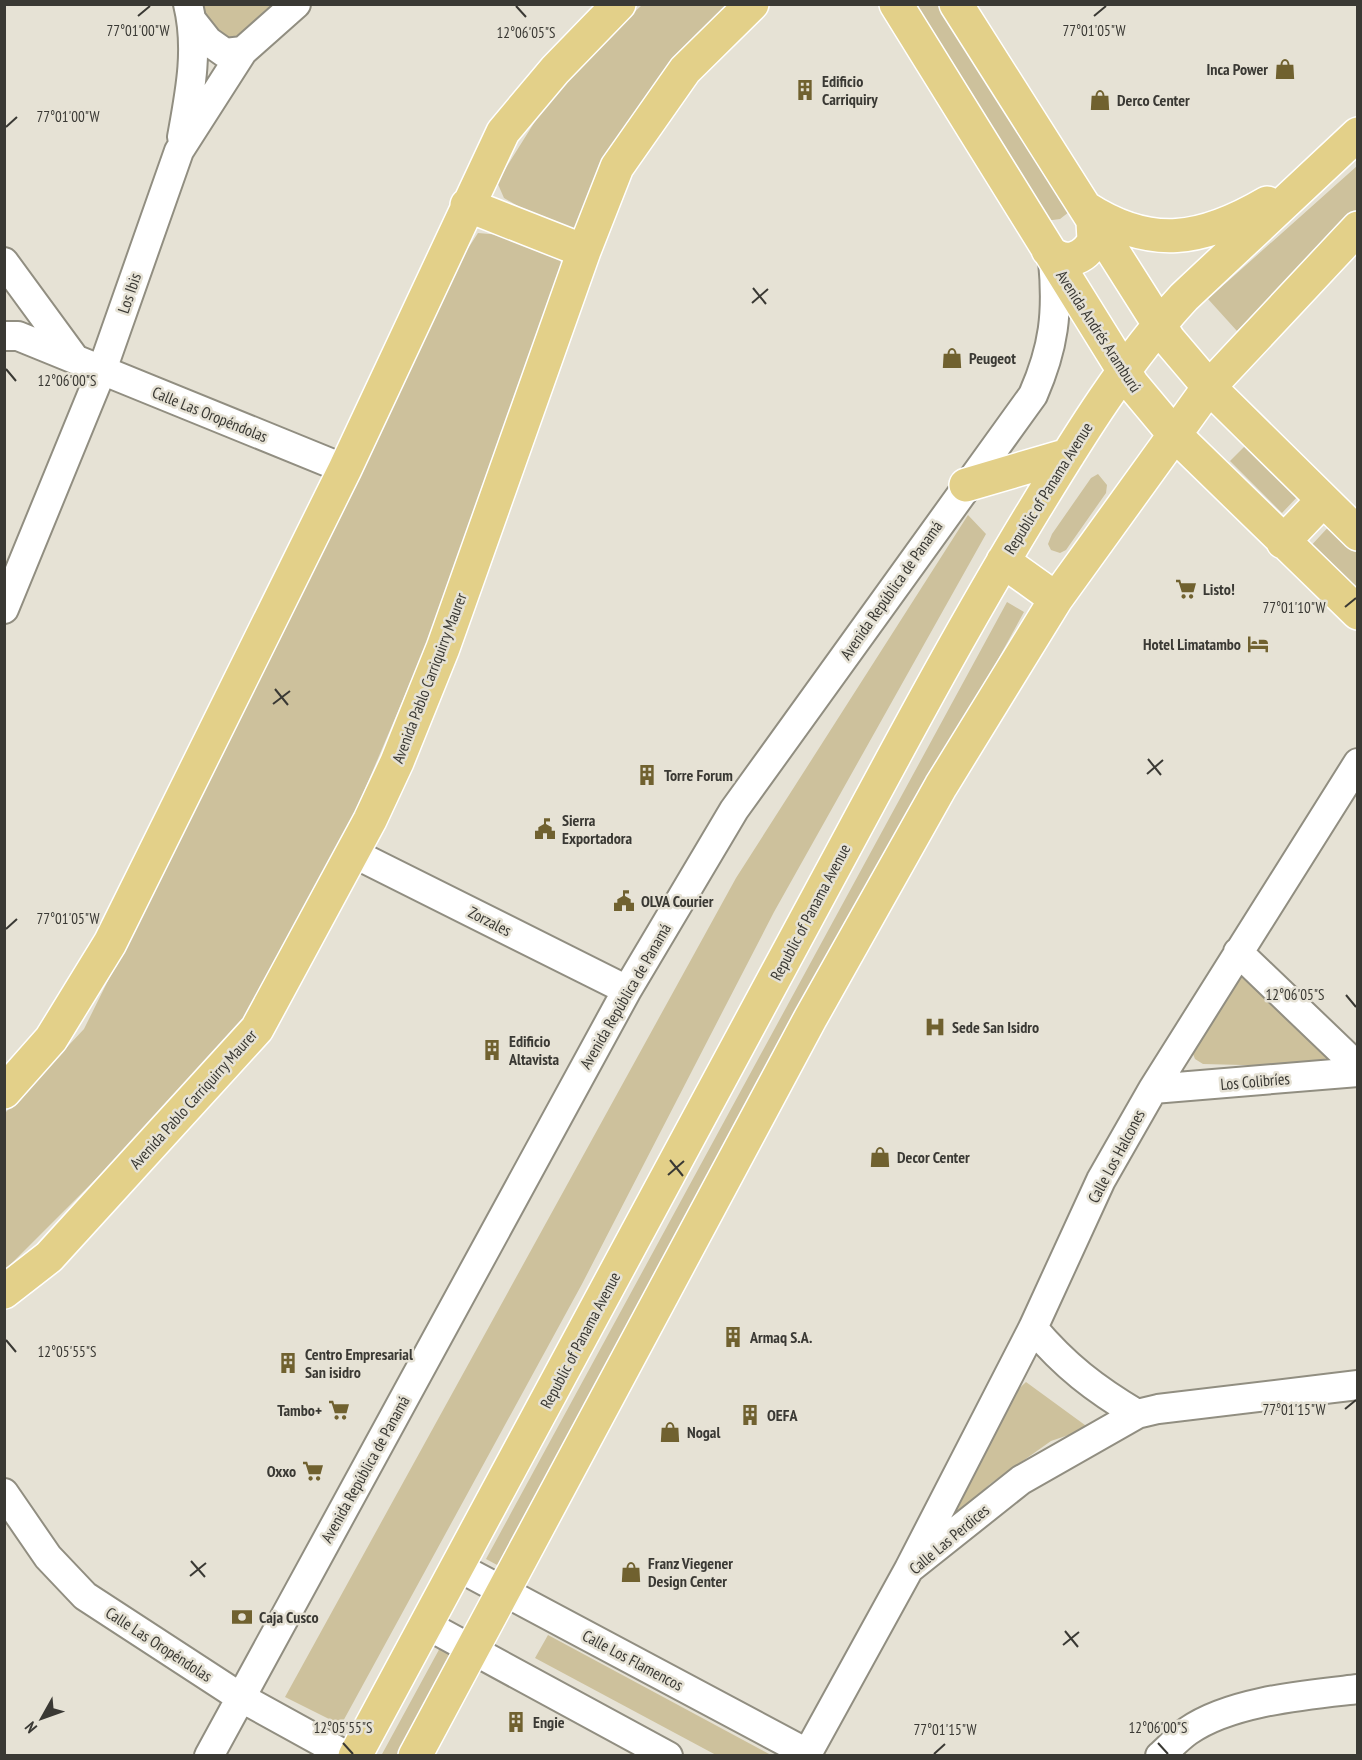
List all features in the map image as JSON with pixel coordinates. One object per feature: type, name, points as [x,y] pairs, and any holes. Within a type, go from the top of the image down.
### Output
[{"type":"main road","points":[[4,1092],[51,1039],[110,943],[345,469],[503,132],[555,70],[619,4]]},
{"type":"main road","name":"Avenida Pablo Carriquirry Maurer","points":[[4,1292],[50,1257],[257,1029],[353,853],[397,762],[443,648],[584,251],[617,167],[642,128],[685,70],[752,4]]},
{"type":"main road","name":"Avenida Andrés Aramburú","points":[[896,4],[1122,371],[1173,433],[1358,613]]},
{"type":"main road","points":[[956,4],[1158,324],[1209,387],[1358,534]]},
{"type":"main road","name":"Republic of Panama Avenue","points":[[355,1755],[882,778],[1003,561],[1068,455],[1122,371],[1158,324],[1308,178],[1358,134]]},
{"type":"main road","points":[[1089,214],[1141,234],[1188,235],[1241,218],[1308,178]]},
{"type":"main road","points":[[467,205],[584,251]]},
{"type":"main road","points":[[1051,255],[1067,259],[1082,255],[1094,240],[1089,214]]},
{"type":"main road","points":[[415,1755],[810,1019],[941,786],[1056,599],[1173,433],[1209,387],[1358,228]]},
{"type":"main road","points":[[966,485],[1068,455]]},
{"type":"main road","points":[[1283,542],[1323,500]]},
{"type":"main road","points":[[1003,561],[1056,599]]},
{"type":"street","name":"Los Ibis","points":[[4,609],[102,370],[179,150],[243,51],[297,4]]},
{"type":"street","points":[[190,13],[208,41],[225,53],[243,51]]},
{"type":"street","points":[[179,150],[193,79],[190,13]]},
{"type":"street","name":"Avenida República de Panamá","points":[[209,1755],[627,990],[734,810],[1033,395],[1046,365],[1052,341],[1057,302],[1051,255]]},
{"type":"street","points":[[4,262],[75,359]]},
{"type":"street","name":"Calle Las Oropéndolas","points":[[4,336],[18,336],[345,469]]},
{"type":"street","name":"Calle Los Halcones","points":[[909,1569],[1033,1329],[1101,1180],[1153,1089],[1358,763]]},
{"type":"street","name":"Zorzales","points":[[353,853],[627,990]]},
{"type":"street","points":[[1238,952],[1358,1067]]},
{"type":"street","name":"Los Colibríes","points":[[1153,1089],[1358,1072]]},
{"type":"street","points":[[1033,1329],[1054,1354],[1092,1387],[1137,1414]]},
{"type":"street","name":"Calle Las Perdices","points":[[807,1754],[909,1569],[1021,1480],[1137,1414],[1158,1409],[1358,1385]]},
{"type":"street","name":"Calle Las Oropéndolas","points":[[4,1492],[48,1557],[85,1596],[240,1697],[347,1755]]},
{"type":"street","name":"Calle Los Flamencos","points":[[458,1567],[807,1754]]},
{"type":"street","points":[[425,1624],[668,1755]]},
{"type":"street","points":[[1160,1755],[1189,1730],[1224,1715],[1273,1700],[1358,1689]]},
{"type":"shaded area","points":[[196,5],[274,5],[250,31],[220,42]]},
{"type":"shaded area","points":[[642,5],[734,5],[576,231],[554,227],[504,198],[497,182],[561,80]]},
{"type":"shaded area","points":[[911,5],[950,5],[1069,212],[1060,219],[1045,221]]},
{"type":"shaded area","points":[[1357,166],[1357,210],[1237,331],[1208,299]]},
{"type":"shaded area","points":[[478,233],[512,236],[556,249],[562,266],[436,622],[353,817],[247,1015],[172,1103],[5,1270],[5,1113],[84,1029],[252,691],[454,270]]},
{"type":"shaded area","points":[[1249,442],[1300,494],[1282,513],[1230,461]]},
{"type":"shaded area","points":[[1098,474],[1107,485],[1106,493],[1066,550],[1060,553],[1051,550],[1048,544],[1052,534],[1091,478]]},
{"type":"shaded area","points":[[968,515],[986,534],[774,912],[582,1284],[341,1725],[285,1697],[736,878]]},
{"type":"shaded area","points":[[1333,522],[1357,546],[1357,598],[1308,549]]},
{"type":"shaded area","points":[[1007,602],[1024,612],[499,1566],[486,1559]]},
{"type":"shaded area","points":[[1243,972],[1337,1056],[1322,1067],[1203,1064],[1195,1059],[1193,1054],[1196,1047]]},
{"type":"shaded area","points":[[1026,1382],[1089,1428],[1051,1441],[990,1484],[956,1517],[950,1504],[1007,1400]]},
{"type":"shaded area","points":[[548,1635],[771,1755],[716,1755],[535,1658]]},
{"type":"shaded area","points":[[441,1646],[454,1655],[399,1755],[381,1756]]},
{"type":"place","name":"Inca Power","points":[[1285,69]]},
{"type":"place","name":"Edificio Carriquiry","points":[[805,90]]},
{"type":"place","name":"Derco Center","points":[[1100,100]]},
{"type":"place","name":"Peugeot","points":[[952,358]]},
{"type":"place","name":"Listo!","points":[[1186,589]]},
{"type":"place","name":"Hotel Limatambo","points":[[1258,644]]},
{"type":"place","name":"Torre Forum","points":[[647,775]]},
{"type":"place","name":"Sierra Exportadora","points":[[545,829]]},
{"type":"place","name":"OLVA Courier","points":[[624,901]]},
{"type":"place","name":"Sede San Isidro","points":[[935,1027]]},
{"type":"place","name":"Edificio Altavista","points":[[492,1050]]},
{"type":"place","name":"Decor Center","points":[[880,1157]]},
{"type":"place","name":"Armaq S.A.","points":[[733,1337]]},
{"type":"place","name":"Centro Empresarial San isidro","points":[[288,1363]]},
{"type":"place","name":"Tambo+","points":[[339,1410]]},
{"type":"place","name":"OEFA","points":[[750,1415]]},
{"type":"place","name":"Nogal","points":[[670,1432]]},
{"type":"place","name":"Oxxo","points":[[313,1471]]},
{"type":"place","name":"Franz Viegener Design Center","points":[[631,1572]]},
{"type":"place","name":"Caja Cusco","points":[[242,1617]]},
{"type":"place","name":"Engie","points":[[516,1722]]}]
